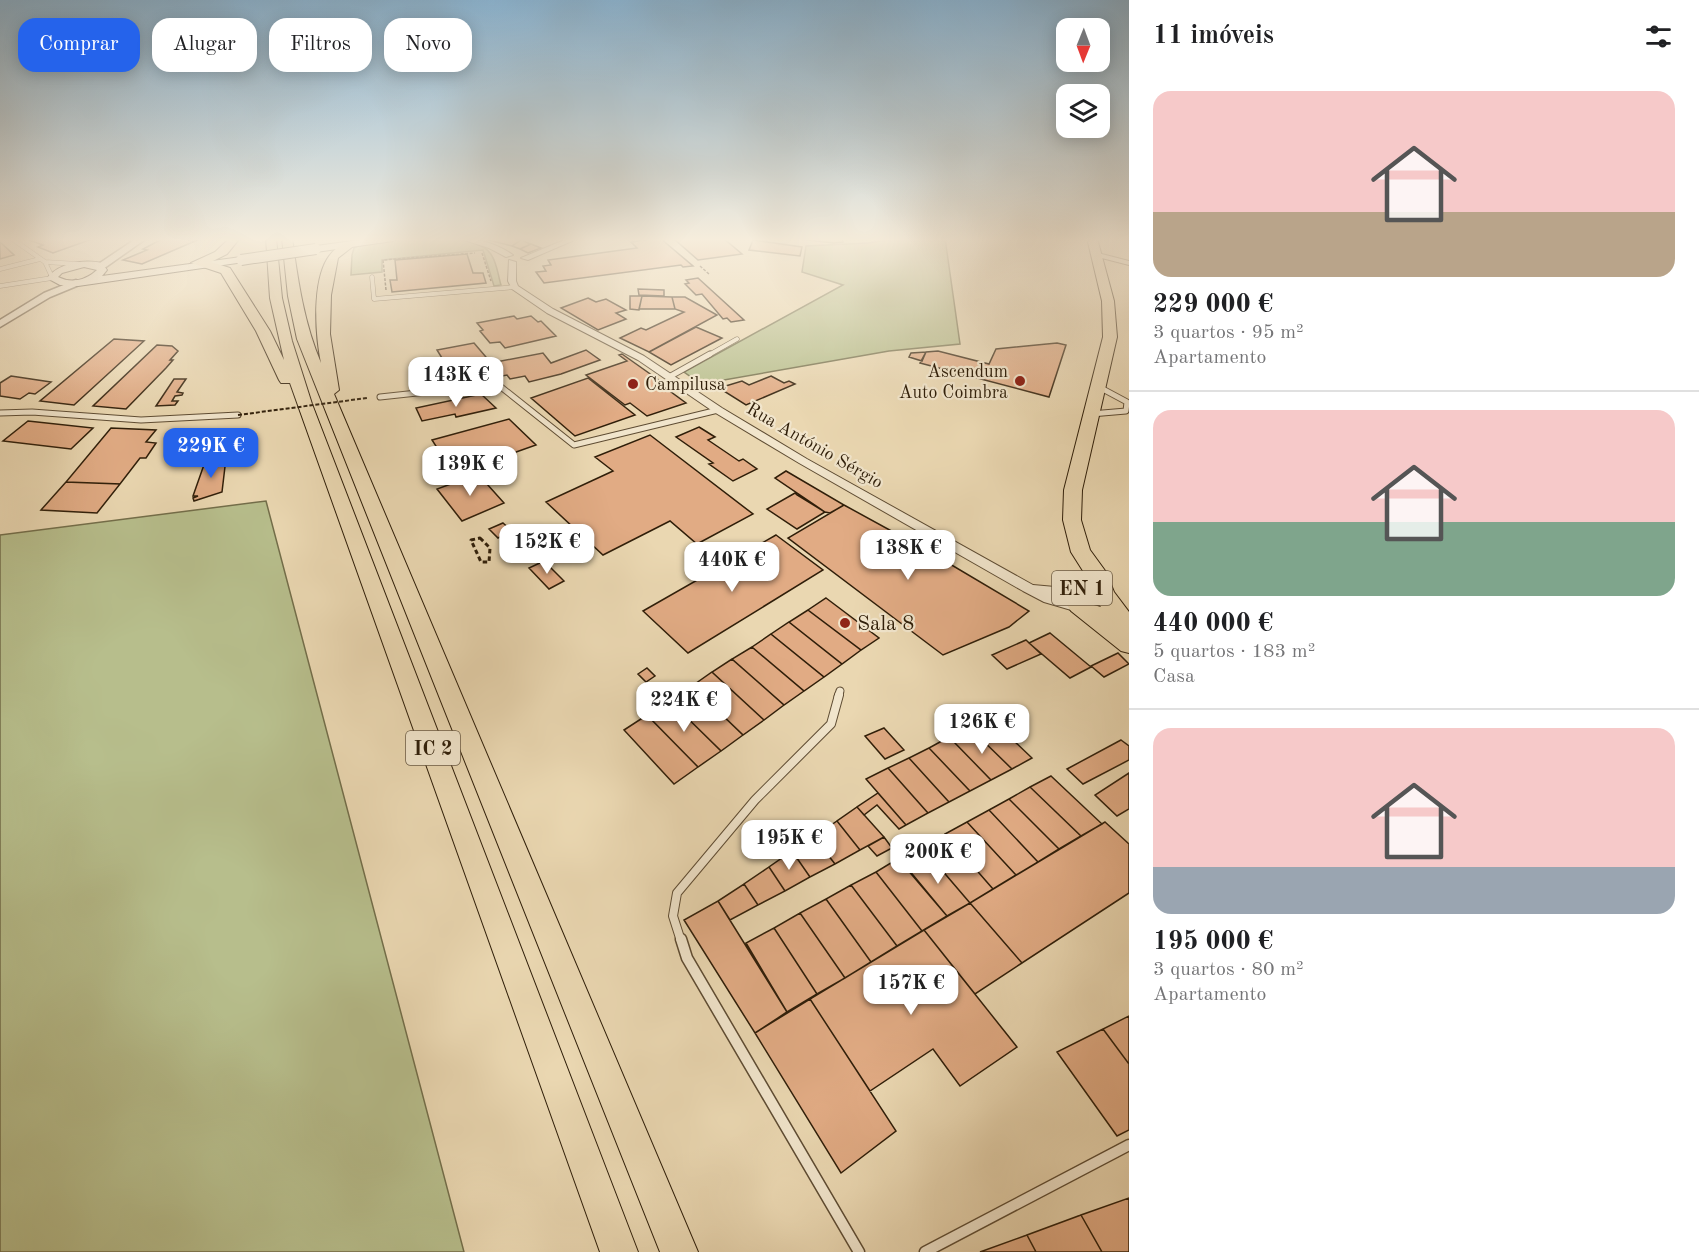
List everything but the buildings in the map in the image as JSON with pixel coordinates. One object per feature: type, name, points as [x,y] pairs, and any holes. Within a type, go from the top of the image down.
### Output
[{"type":"main road","points":[[242,296],[263,331],[285,378],[304,404]]},
{"type":"main road","name":"IC 2","points":[[276,296],[285,341],[304,404],[619,1252]]},
{"type":"main road","name":"IC 2","points":[[294,296],[304,339],[679,1252]]},
{"type":"main road","points":[[326,296],[323,332],[331,375],[332,408]]},
{"type":"main road","name":"EN 1","points":[[1079,599],[1102,615],[1112,610],[1096,572],[1081,552],[1072,520],[1073,490],[1110,337],[1107,296]]},
{"type":"main road","name":"EN 1","points":[[1081,552],[1079,599],[1129,645]]},
{"type":"main road","name":"EN 1","points":[[1109,601],[1129,627]]},
{"type":"street","points":[[0,324],[45,296]]},
{"type":"street","name":"Rua António Sérgio","points":[[529,296],[550,311],[641,358],[718,410],[803,461],[1028,588],[1049,599],[1079,599]]},
{"type":"lane","points":[[374,296],[374,299],[404,296]]},
{"type":"lane","points":[[669,377],[737,339]]},
{"type":"lane","points":[[380,397],[491,385],[501,387],[574,445],[718,410]]},
{"type":"lane","points":[[1091,414],[1126,411],[1127,402],[1098,387]]},
{"type":"lane","points":[[0,413],[32,412],[141,420],[238,415]]},
{"type":"lane","points":[[840,691],[831,724],[755,800],[676,893],[673,916],[687,958],[859,1252]]},
{"type":"lane","points":[[925,1252],[1129,1145]]},
{"type":"path","points":[[238,415],[367,398]]},
{"type":"path","points":[[480,538],[490,548],[489,562],[481,562],[471,540],[480,538]]},
{"type":"green space","points":[[822,296],[953,296],[960,344],[889,351],[701,384],[684,372]]},
{"type":"green space","points":[[266,501],[464,1252],[0,1252],[0,535]]},
{"type":"place","name":"Ascendum Auto Coimbra","points":[[1020,381]]},
{"type":"place","name":"Campilusa","points":[[633,384]]},
{"type":"place","name":"Sala 8","points":[[845,623]]}]
